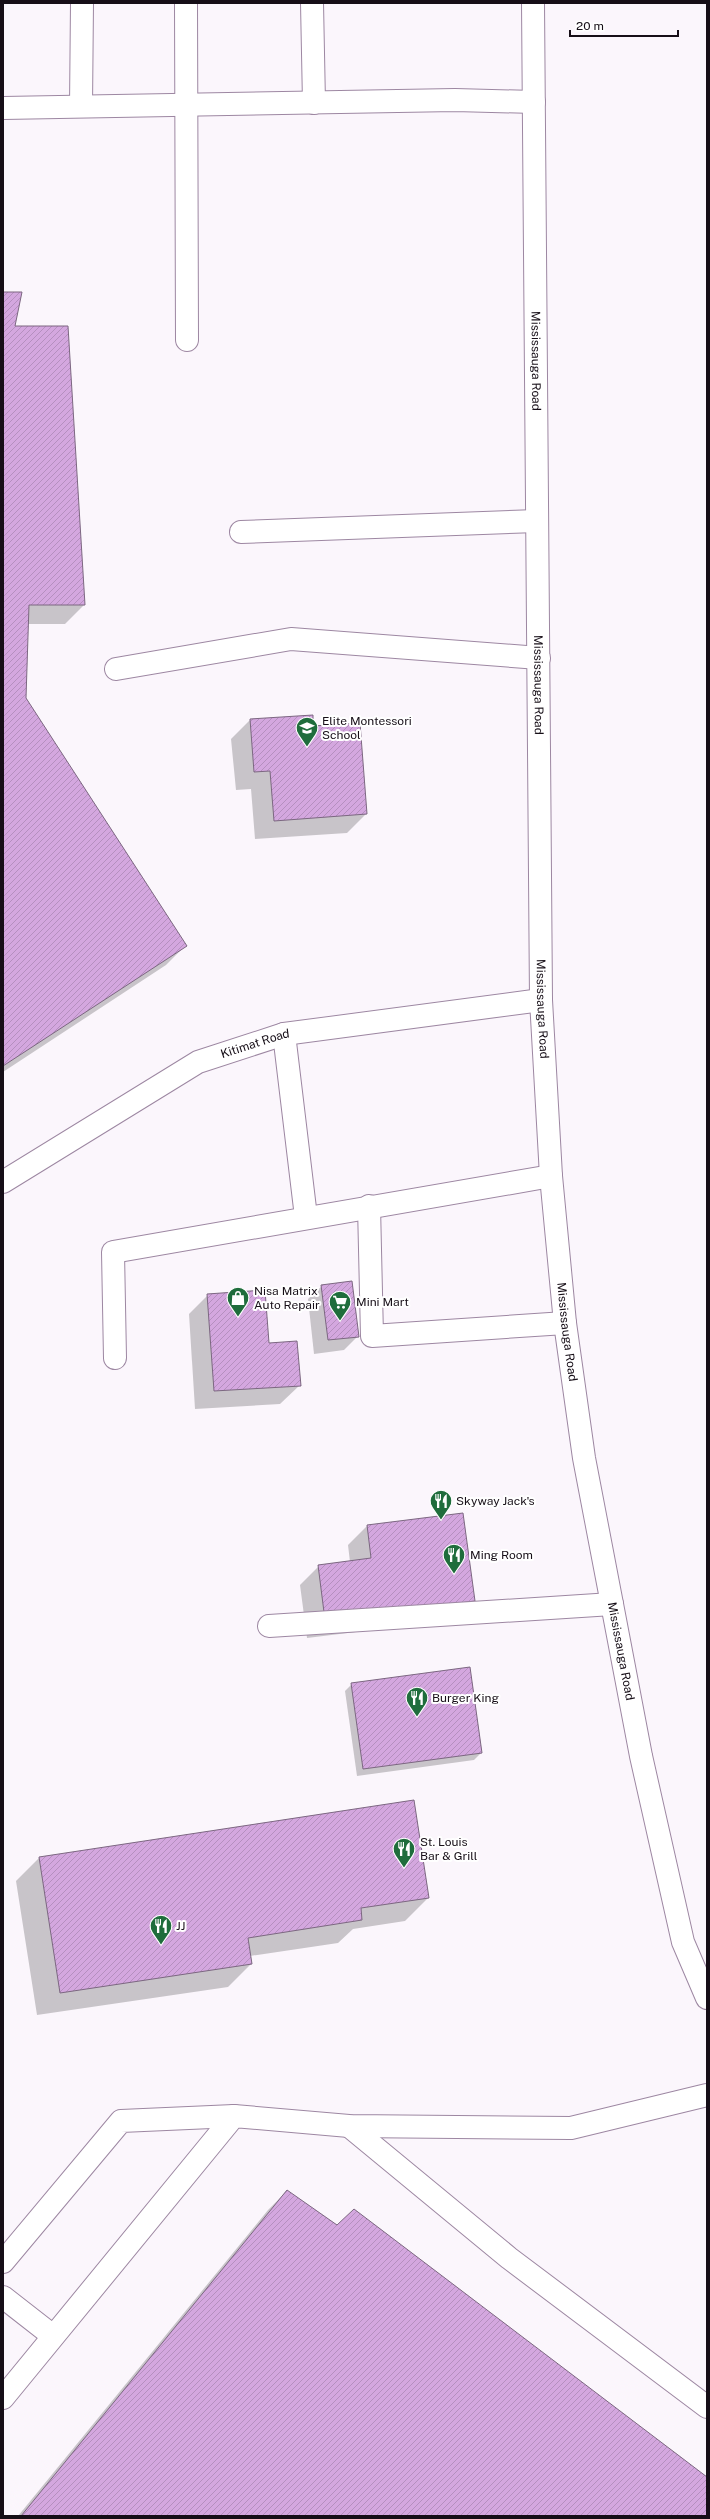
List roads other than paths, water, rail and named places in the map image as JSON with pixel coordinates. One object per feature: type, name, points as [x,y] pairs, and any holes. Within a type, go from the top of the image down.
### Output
[{"type":"main road","points":[[81,106],[82,3]]},
{"type":"main road","points":[[186,3],[185,105],[187,340]]},
{"type":"main road","points":[[312,3],[314,103]]},
{"type":"main road","name":"Mississauga Road","points":[[533,3],[541,1000],[551,1176],[565,1324],[584,1458],[641,1756],[683,1942],[707,1998]]},
{"type":"main road","points":[[3,108],[454,100],[534,102]]},
{"type":"main road","points":[[241,532],[537,521]]},
{"type":"main road","points":[[116,669],[291,639],[539,658]]},
{"type":"main road","name":"Kitimat Road","points":[[3,1182],[198,1062],[284,1034],[541,1000]]},
{"type":"main road","points":[[284,1034],[306,1217]]},
{"type":"main road","points":[[115,1358],[113,1252],[369,1206],[551,1176]]},
{"type":"main road","points":[[369,1206],[372,1336],[565,1324]]},
{"type":"main road","points":[[269,1626],[612,1604]]},
{"type":"main road","points":[[3,2262],[121,2121],[234,2116],[349,2126],[571,2128],[707,2095]]},
{"type":"main road","points":[[3,2398],[234,2116]]},
{"type":"main road","points":[[349,2126],[509,2258],[707,2407]]},
{"type":"main road","points":[[3,2297],[53,2336]]},
{"type":"place","name":"Elite Montessori School","points":[[307,748]]},
{"type":"place","name":"Nisa Matrix Auto Repair","points":[[238,1318]]},
{"type":"place","name":"Mini Mart","points":[[340,1322]]},
{"type":"place","name":"Skyway Jack's","points":[[441,1520]]},
{"type":"place","name":"Ming Room","points":[[454,1574]]},
{"type":"place","name":"Burger King","points":[[417,1718]]},
{"type":"place","name":"St. Louis Bar & Grill","points":[[404,1868]]},
{"type":"place","name":"JJ","points":[[161,1946]]}]
